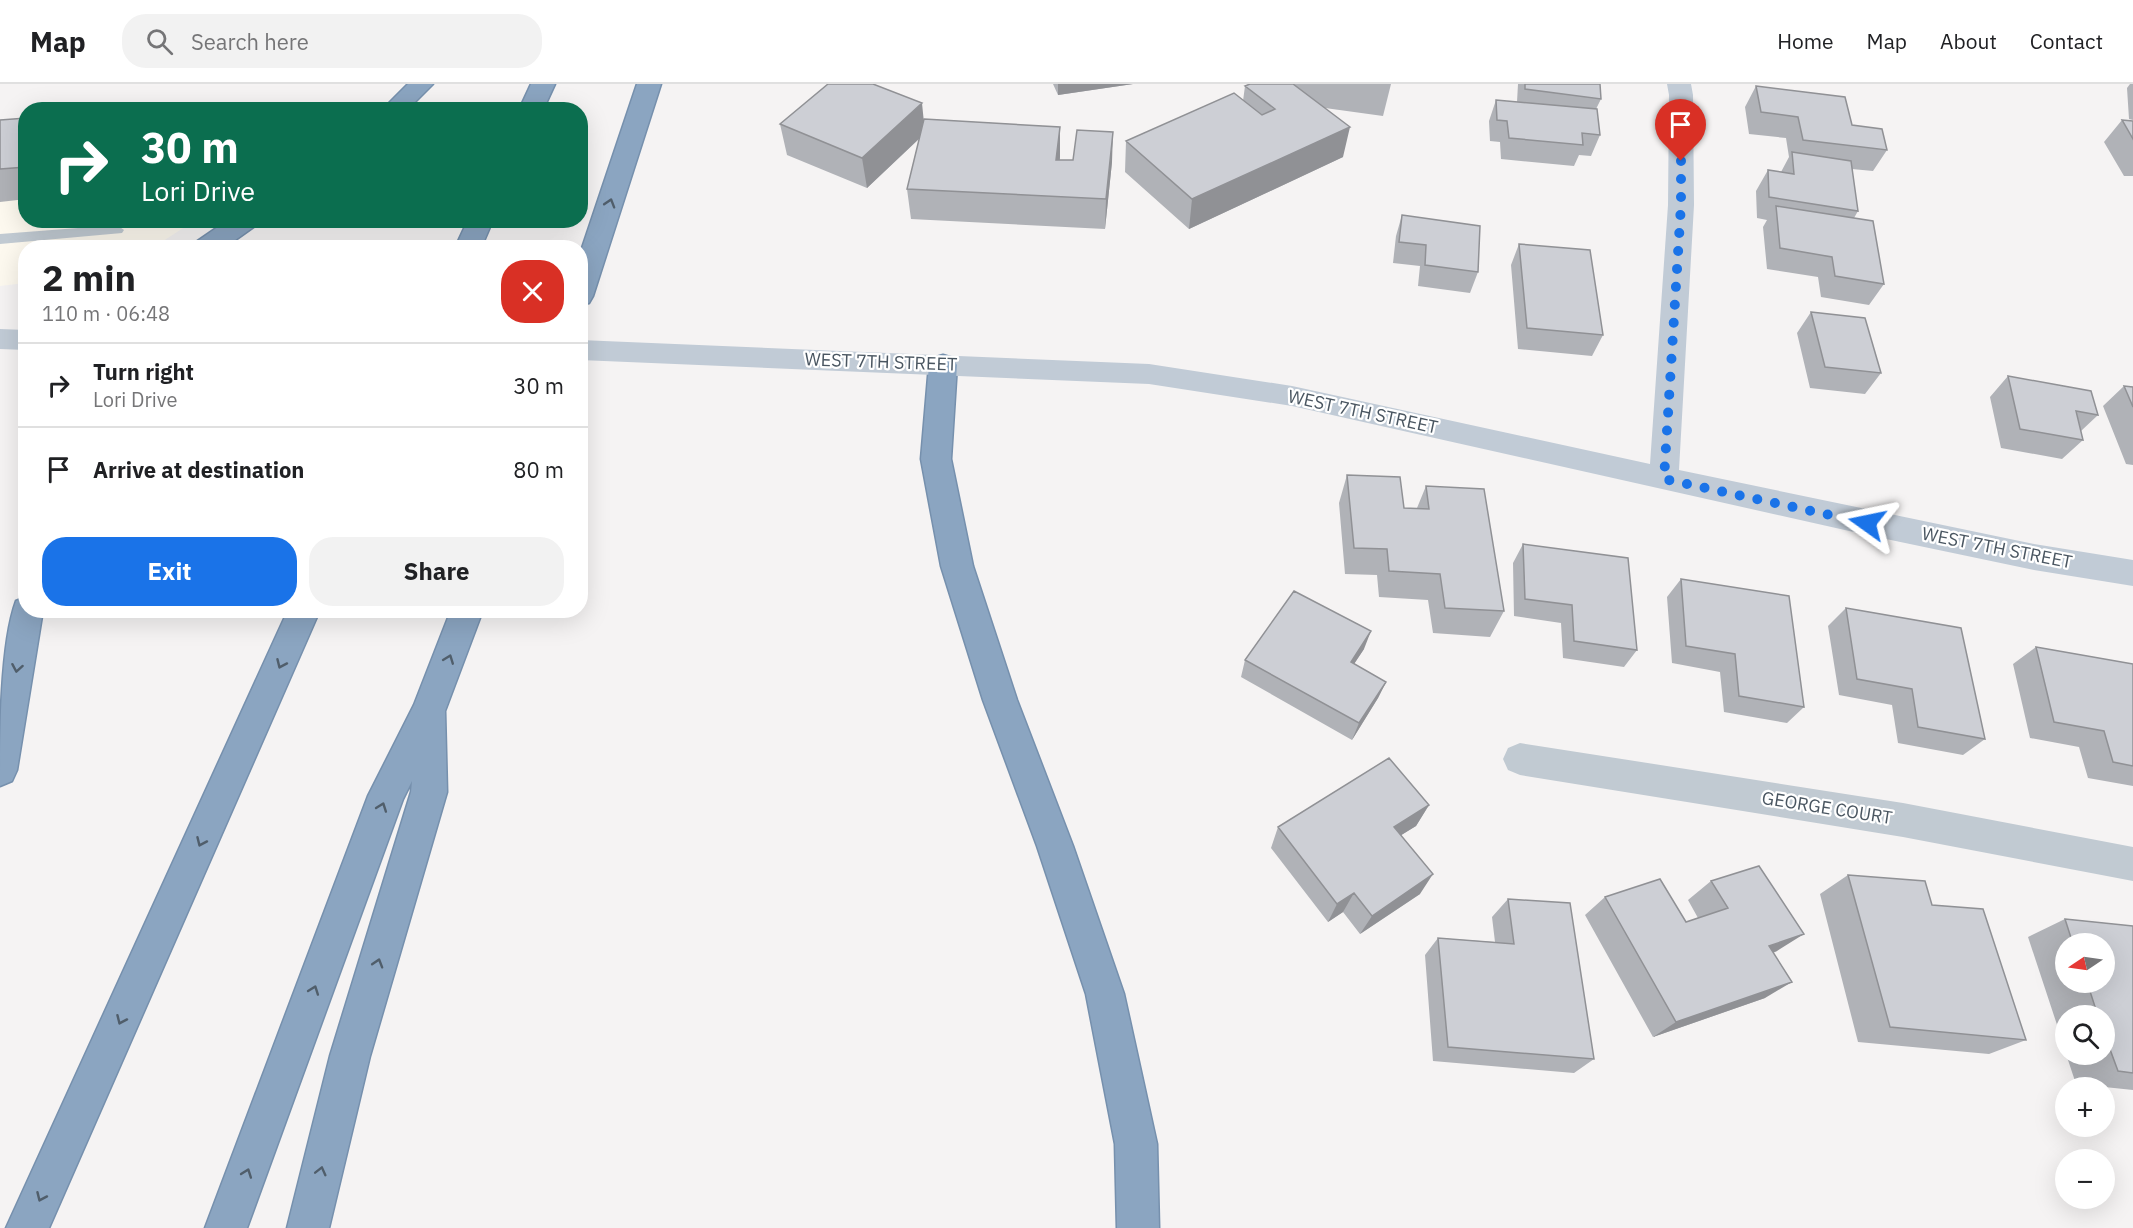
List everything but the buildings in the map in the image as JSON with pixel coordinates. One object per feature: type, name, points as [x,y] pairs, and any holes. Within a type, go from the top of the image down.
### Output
[{"type":"highway","points":[[402,102],[421,84]]},
{"type":"highway","points":[[535,102],[543,84]]},
{"type":"highway","points":[[588,273],[648,84]]},
{"type":"highway","points":[[217,240],[234,228]]},
{"type":"highway","points":[[944,365],[936,459],[957,566],[1000,700],[1055,846],[1105,994],[1136,1144],[1138,1228]]},
{"type":"highway","points":[[0,770],[26,618]]},
{"type":"highway","points":[[27,1228],[300,618]]},
{"type":"highway","points":[[226,1228],[386,796],[430,708],[464,618]]},
{"type":"highway","points":[[308,1228],[350,1056],[429,792],[430,708]]},
{"type":"street","points":[[1664,479],[1681,205],[1681,95],[1679,84]]},
{"type":"street","points":[[0,339],[18,340]]},
{"type":"street","name":"WEST 7TH STREET","points":[[588,350],[1149,374],[1292,396],[1664,479],[2034,557],[2133,573]]},
{"type":"street","name":"GEORGE COURT","points":[[1520,759],[1903,820],[2133,864]]},
{"type":"lane","points":[[0,239],[117,230]]},
{"type":"shaded area","points":[[18,135],[18,228],[183,228],[165,240],[18,240],[18,284],[0,286],[0,136]]},
{"type":"route","points":[[1681,161],[1681,205],[1664,479],[1867,523]]}]
